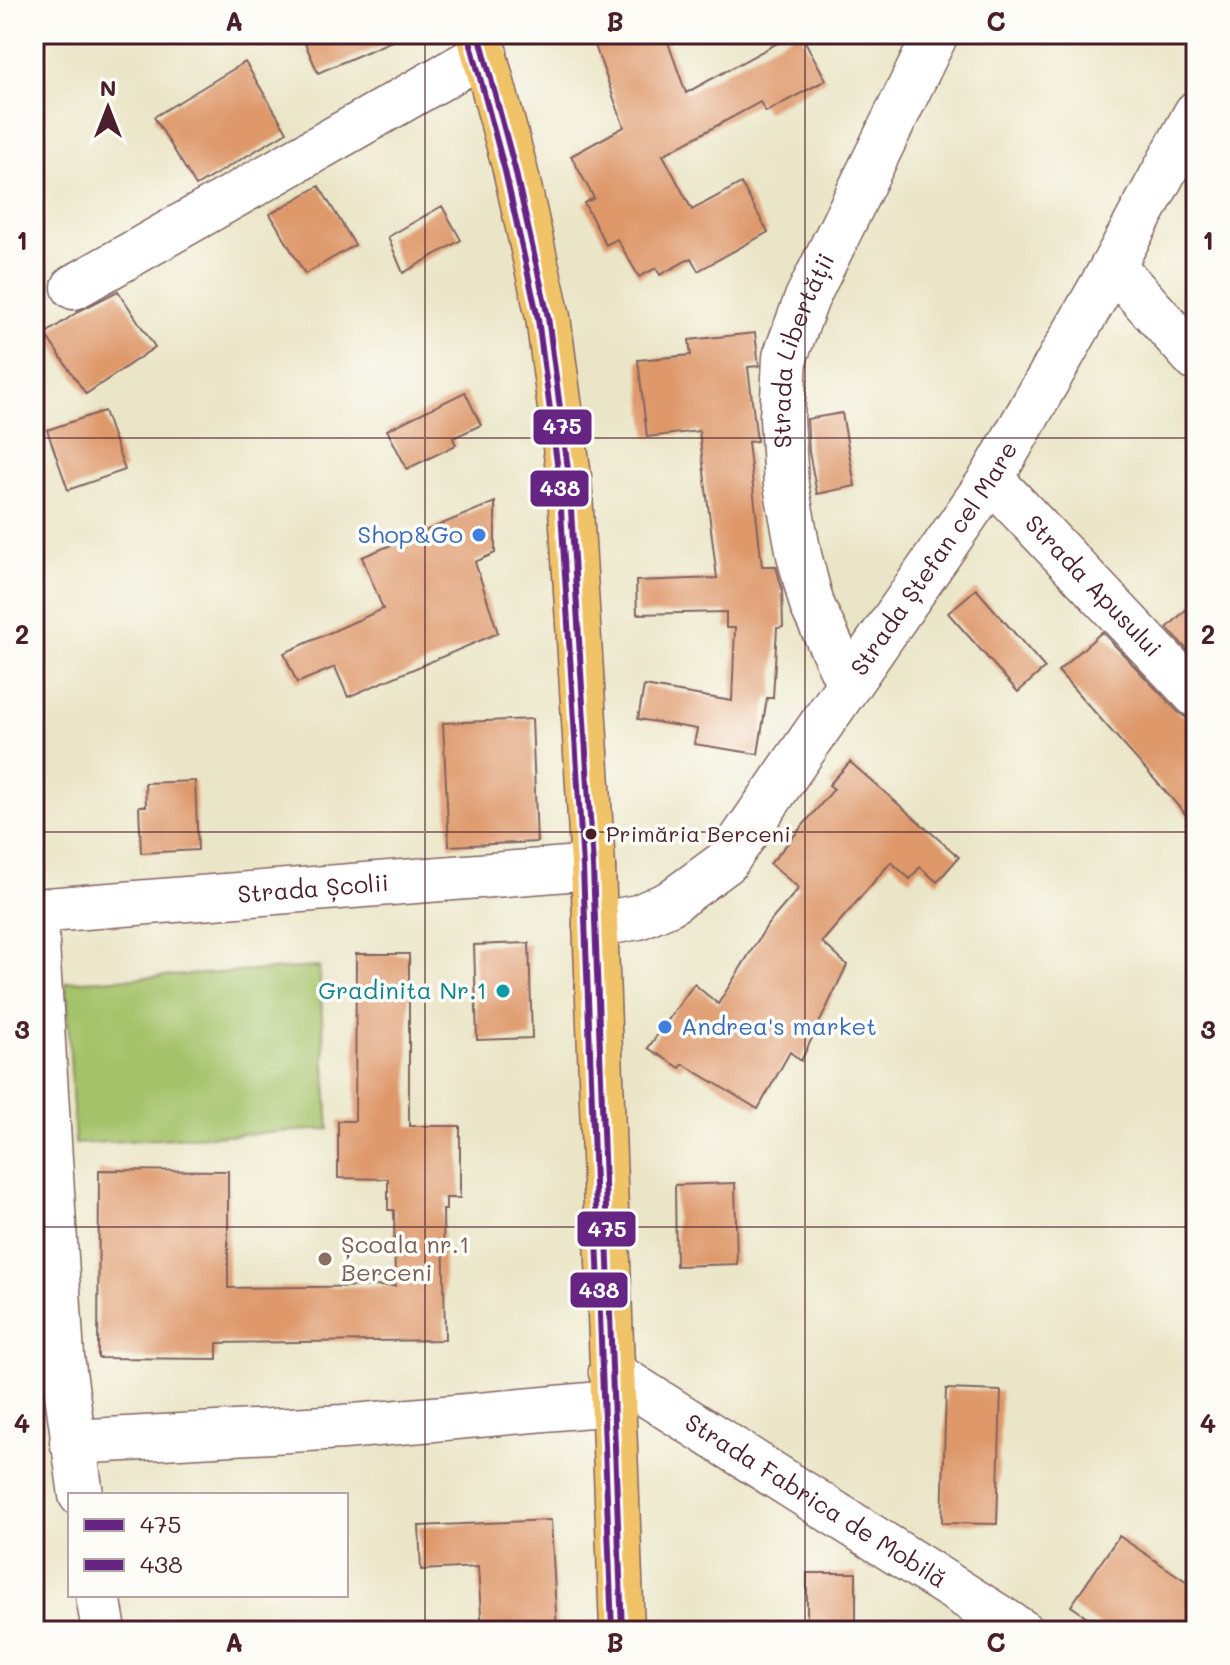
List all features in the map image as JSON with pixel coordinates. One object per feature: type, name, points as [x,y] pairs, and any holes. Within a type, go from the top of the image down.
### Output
[{"type":"main road","points":[[482,44],[548,317],[559,389],[575,550],[593,867],[622,1631]]},
{"type":"street","name":"Strada Libertății","points":[[849,684],[812,605],[799,555],[786,485],[782,418],[785,357],[807,298],[936,34]]},
{"type":"street","points":[[74,287],[482,44]]},
{"type":"street","name":"Strada Ștefan cel Mare","points":[[595,925],[638,917],[670,903],[726,862],[991,479],[1196,113]]},
{"type":"street","points":[[1113,266],[1196,359]]},
{"type":"street","name":"Strada Apusului","points":[[991,479],[1196,695]]},
{"type":"street","name":"Strada Școlii","points":[[34,911],[593,867]]},
{"type":"street","points":[[34,911],[48,1359],[72,1442],[81,1493]]},
{"type":"street","points":[[72,1442],[343,1427],[611,1387]]},
{"type":"street","name":"Strada Fabrica de Mobilă","points":[[611,1387],[1021,1631]]},
{"type":"street","points":[[98,1597],[104,1631]]},
{"type":"green space","points":[[319,967],[329,1129],[75,1144],[66,982]]},
{"type":"building","points":[[301,34],[408,34],[318,73]]},
{"type":"building","points":[[591,34],[665,34],[686,93],[794,34],[801,34],[826,80],[766,112],[760,102],[663,155],[692,210],[741,183],[768,232],[698,271],[691,258],[660,275],[656,268],[639,277],[617,239],[606,245],[584,203],[594,198],[571,156],[624,127]]},
{"type":"building","points":[[245,62],[287,132],[196,186],[154,117]]},
{"type":"building","points":[[319,186],[355,245],[305,274],[270,214]]},
{"type":"building","points":[[442,206],[461,240],[403,273],[388,237]]},
{"type":"building","points":[[118,291],[155,347],[86,394],[45,334],[79,311]]},
{"type":"building","points":[[755,333],[759,366],[748,367],[757,441],[748,442],[762,566],[776,566],[782,589],[783,627],[777,628],[773,698],[767,698],[758,754],[694,744],[697,729],[638,719],[644,686],[732,701],[735,628],[726,628],[726,612],[637,614],[636,581],[717,578],[699,431],[647,437],[638,360],[691,355],[689,340]]},
{"type":"building","points":[[465,392],[481,425],[453,438],[456,445],[407,469],[387,430]]},
{"type":"building","points":[[104,411],[125,470],[68,490],[47,430]]},
{"type":"building","points":[[842,413],[855,486],[817,494],[807,419]]},
{"type":"building","points":[[495,502],[495,553],[475,562],[498,633],[348,697],[335,667],[297,683],[284,653],[383,609],[362,557]]},
{"type":"building","points":[[976,589],[1045,668],[1018,692],[948,613]]},
{"type":"building","points":[[1196,600],[1196,659],[1167,628]]},
{"type":"building","points":[[1102,632],[1178,712],[1188,719],[1196,719],[1196,826],[1058,671]]},
{"type":"building","points":[[532,719],[537,842],[449,846],[443,723]]},
{"type":"building","points":[[850,762],[959,857],[937,882],[920,867],[910,879],[891,862],[822,942],[847,965],[801,1061],[790,1052],[758,1109],[683,1064],[680,1068],[648,1048],[694,984],[718,1004],[768,924],[799,888],[770,864],[834,789],[829,785]]},
{"type":"building","points":[[195,781],[198,850],[141,853],[139,806],[146,806],[145,783]]},
{"type":"building","name":"Gradinita Nr.1","points":[[529,943],[532,1038],[477,1040],[474,945]]},
{"type":"building","points":[[356,954],[409,954],[409,1126],[460,1126],[460,1198],[446,1198],[446,1210],[443,1210],[445,1340],[217,1343],[217,1359],[98,1358],[99,1170],[228,1171],[228,1288],[395,1286],[394,1210],[388,1210],[388,1179],[338,1178],[338,1121],[355,1121]]},
{"type":"building","points":[[735,1183],[737,1264],[676,1266],[675,1185]]},
{"type":"building","points":[[946,1389],[1001,1391],[997,1524],[942,1523]]},
{"type":"building","points":[[551,1520],[557,1631],[482,1631],[478,1567],[421,1570],[419,1526]]},
{"type":"building","points":[[1119,1536],[1196,1588],[1196,1631],[1108,1631],[1071,1606]]},
{"type":"building","points":[[807,1573],[856,1573],[856,1631],[807,1631]]},
{"type":"transit line","name":"475","points":[[479,34],[515,169],[548,317],[569,477],[593,867],[622,1631]]},
{"type":"transit line","name":"438","points":[[469,37],[505,171],[538,319],[559,478],[583,867],[612,1631]]},
{"type":"place","name":"Shop&Go","points":[[479,535]]},
{"type":"place","name":"Primăria Berceni","points":[[591,834]]},
{"type":"place","name":"Gradinita Nr.1","points":[[503,991]]},
{"type":"place","name":"Andrea's market","points":[[665,1027]]},
{"type":"place","name":"Școala nr.1 Berceni","points":[[325,1259]]}]
